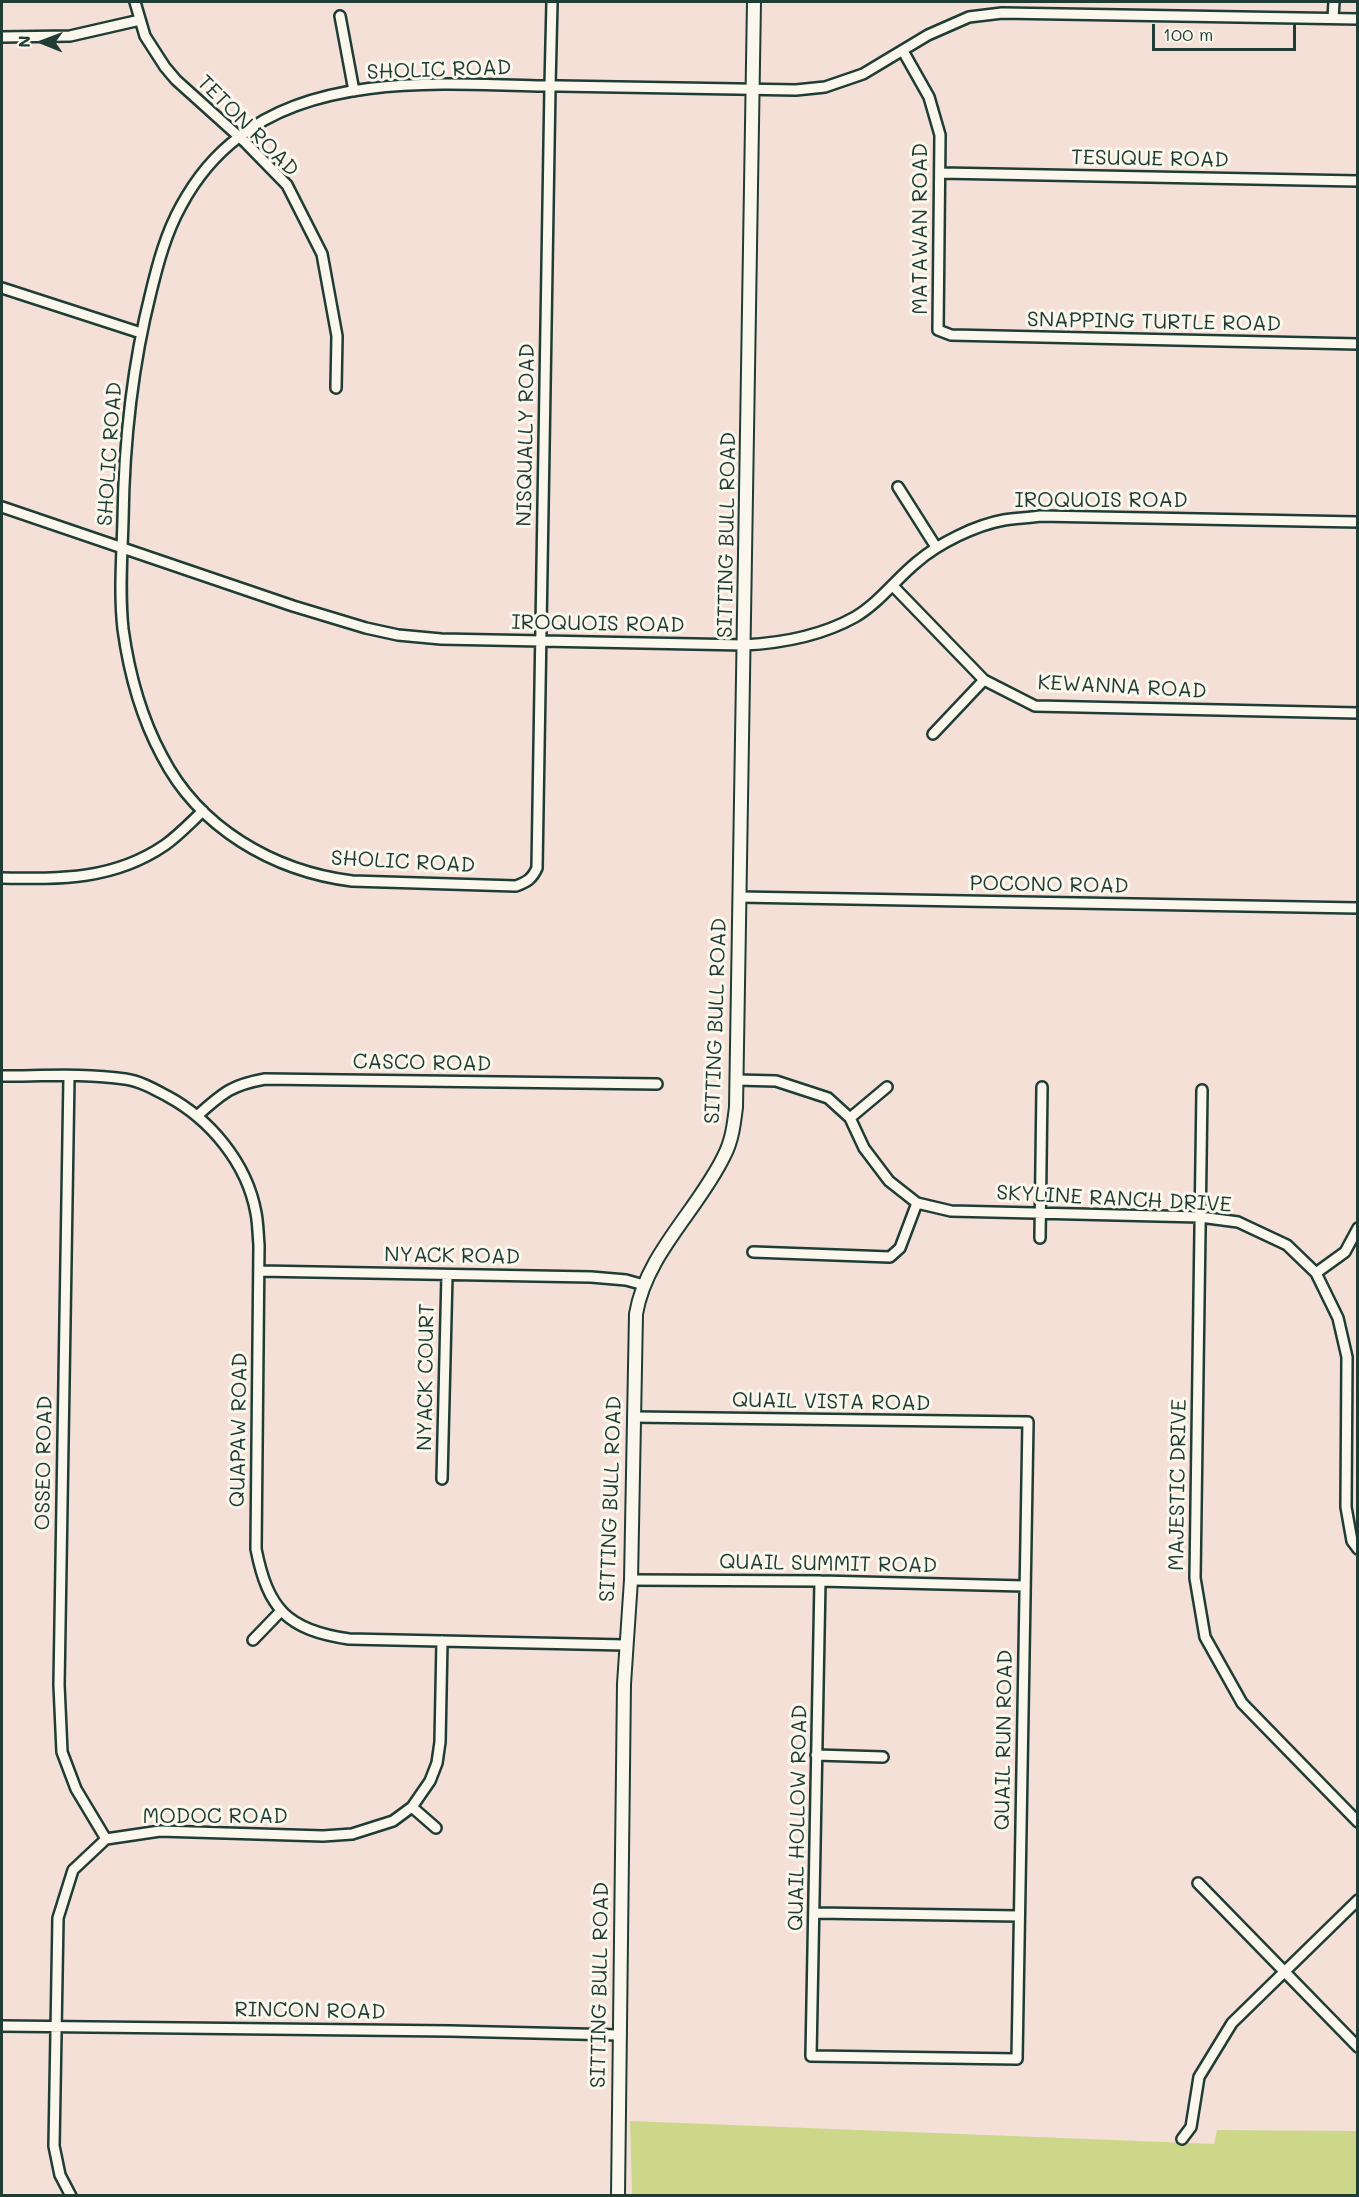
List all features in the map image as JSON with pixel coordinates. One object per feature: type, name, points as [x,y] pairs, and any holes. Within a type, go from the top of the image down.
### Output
[{"type":"street","name":"TETON ROAD","points":[[135,2],[145,36],[165,67],[286,185],[322,254],[337,336],[336,388]]},
{"type":"street","name":"NISQUALLY ROAD","points":[[537,868],[552,2]]},
{"type":"street","name":"SITTING BULL ROAD","points":[[618,2196],[625,1645],[631,1580],[635,1331],[638,1302],[644,1285],[659,1258],[725,1155],[734,1125],[754,2]]},
{"type":"street","points":[[1333,18],[1334,2]]},
{"type":"street","name":"SHOLIC ROAD","points":[[537,868],[527,882],[516,886],[352,881],[300,871],[273,861],[234,837],[203,811],[163,759],[140,703],[123,627],[122,548],[127,423],[141,333],[168,233],[181,205],[216,158],[239,137],[282,112],[315,100],[354,91],[411,84],[796,90],[825,87],[862,74],[928,35],[969,18],[1002,13],[1358,19]]},
{"type":"street","points":[[340,16],[354,91]]},
{"type":"street","points":[[2,37],[70,36],[140,20]]},
{"type":"street","name":"MATAWAN ROAD","points":[[903,51],[929,97],[940,135],[938,330],[951,335]]},
{"type":"street","name":"TESUQUE ROAD","points":[[941,173],[1358,181]]},
{"type":"street","points":[[2,288],[141,333]]},
{"type":"street","name":"SNAPPING TURTLE ROAD","points":[[951,335],[1358,344]]},
{"type":"street","points":[[898,487],[936,547]]},
{"type":"street","name":"IROQUOIS ROAD","points":[[2,507],[293,606],[398,635],[441,639],[744,645],[772,644],[830,630],[858,615],[893,586],[916,562],[936,547],[1002,520],[1040,516],[1358,522]]},
{"type":"street","name":"KEWANNA ROAD","points":[[893,586],[984,680],[1035,706],[1358,713]]},
{"type":"street","points":[[933,734],[984,680]]},
{"type":"street","points":[[2,878],[75,878],[111,871],[136,861],[166,844],[203,811]]},
{"type":"street","name":"POCONO ROAD","points":[[739,897],[1358,908]]},
{"type":"street","name":"QUAPAW ROAD","points":[[2,1076],[127,1079],[152,1088],[198,1115],[218,1135],[247,1184],[256,1211],[259,1271],[256,1549],[267,1591],[281,1611],[300,1626],[329,1636],[349,1639],[625,1645]]},
{"type":"street","name":"OSSEO ROAD","points":[[69,1077],[59,1685],[62,1752],[76,1789],[106,1839]]},
{"type":"street","name":"CASCO ROAD","points":[[198,1115],[220,1095],[241,1083],[265,1079],[657,1084]]},
{"type":"street","name":"SKYLINE RANCH DRIVE","points":[[736,1080],[776,1081],[828,1098],[850,1118],[864,1148],[889,1181],[917,1203],[951,1210],[1200,1217],[1238,1222],[1287,1245],[1316,1273],[1338,1318],[1347,1357],[1346,1507],[1352,1541],[1358,1549]]},
{"type":"street","points":[[850,1118],[887,1087]]},
{"type":"street","points":[[1040,1238],[1042,1087]]},
{"type":"street","name":"MAJESTIC DRIVE","points":[[1202,1090],[1195,1578],[1205,1637],[1242,1703],[1358,1822]]},
{"type":"street","points":[[753,1252],[890,1257],[900,1248],[917,1203]]},
{"type":"street","points":[[1316,1273],[1345,1252],[1358,1228]]},
{"type":"street","name":"NYACK ROAD","points":[[259,1271],[591,1277],[626,1280],[644,1285]]},
{"type":"street","name":"NYACK COURT","points":[[442,1479],[447,1275]]},
{"type":"street","points":[[1347,1387],[1358,1387]]},
{"type":"street","name":"QUAIL VISTA ROAD","points":[[633,1418],[1028,1422]]},
{"type":"street","name":"QUAIL RUN ROAD","points":[[1017,2059],[1028,1422]]},
{"type":"street","name":"QUAIL SUMMIT ROAD","points":[[631,1580],[820,1581],[1024,1586]]},
{"type":"street","name":"QUAIL HOLLOW ROAD","points":[[820,1581],[811,2056],[1017,2059]]},
{"type":"street","points":[[253,1640],[281,1611]]},
{"type":"street","name":"MODOC ROAD","points":[[106,1839],[160,1831],[323,1836],[352,1834],[393,1821],[412,1807],[430,1782],[437,1763],[440,1742],[442,1641]]},
{"type":"street","points":[[816,1755],[883,1757]]},
{"type":"street","points":[[412,1807],[436,1828]]},
{"type":"street","points":[[71,2196],[60,2175],[54,2146],[58,1918],[73,1870],[106,1839]]},
{"type":"street","points":[[1198,1883],[1358,2047]]},
{"type":"street","points":[[1182,2139],[1191,2127],[1199,2077],[1232,2023],[1358,1900]]},
{"type":"street","points":[[814,1913],[1019,1916]]},
{"type":"street","name":"RINCON ROAD","points":[[2,2026],[410,2030],[619,2035]]},
{"type":"green space","points":[[630,2121],[1214,2144],[1217,2130],[1357,2131],[1357,2195],[632,2195]]}]
